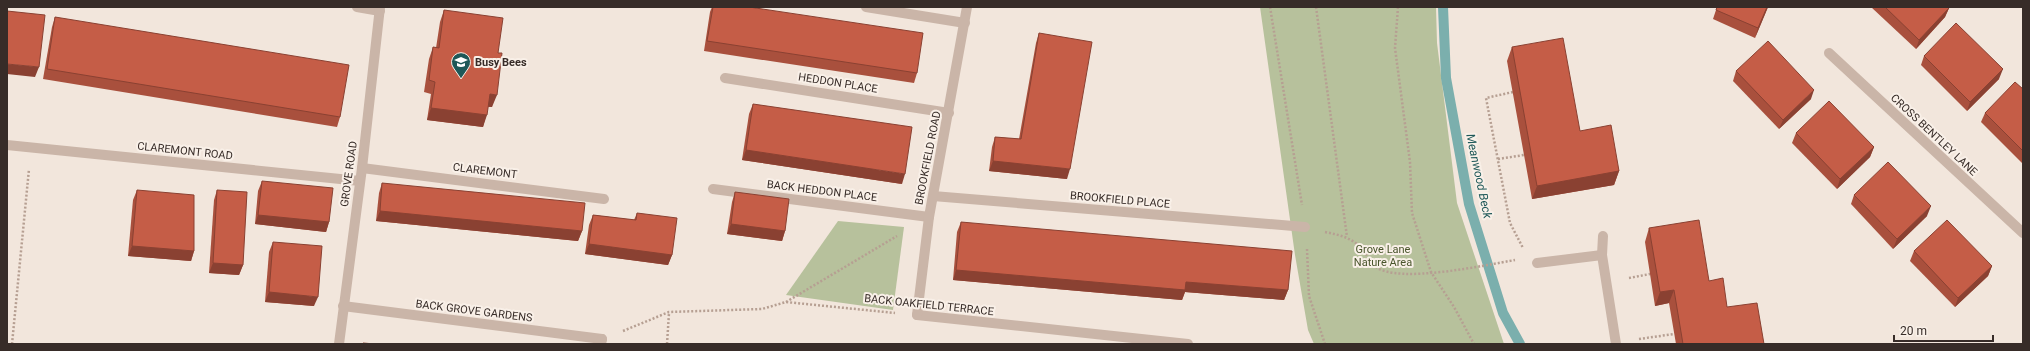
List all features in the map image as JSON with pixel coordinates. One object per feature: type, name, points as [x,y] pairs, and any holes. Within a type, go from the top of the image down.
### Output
[{"type":"street","points":[[357,7],[380,9]]},
{"type":"street","points":[[866,7],[965,23]]},
{"type":"street","name":"BROOKFIELD ROAD","points":[[917,315],[929,216],[949,113],[967,7]]},
{"type":"street","name":"GROVE ROAD","points":[[339,344],[362,168],[380,9]]},
{"type":"street","name":"CROSS BENTLEY LANE","points":[[1829,53],[2023,233]]},
{"type":"street","name":"HEDDON PLACE","points":[[725,78],[949,113]]},
{"type":"street","name":"CLAREMONT ROAD","points":[[7,145],[360,181]]},
{"type":"street","name":"CLAREMONT","points":[[362,168],[604,199]]},
{"type":"street","name":"BACK HEDDON PLACE","points":[[713,189],[929,216]]},
{"type":"street","name":"BROOKFIELD PLACE","points":[[933,196],[1305,228]]},
{"type":"street","points":[[1603,236],[1602,255],[1616,344]]},
{"type":"street","points":[[1537,263],[1602,255]]},
{"type":"street","name":"BACK GROVE GARDENS","points":[[343,306],[602,341]]},
{"type":"street","name":"BACK OAKFIELD TERRACE","points":[[917,315],[1188,344]]},
{"type":"path","points":[[1270,7],[1305,228],[1309,296],[1325,344]]},
{"type":"path","points":[[1316,7],[1347,237]]},
{"type":"path","points":[[1398,7],[1395,48],[1410,162],[1412,213],[1431,272],[1454,307],[1474,344]]},
{"type":"path","points":[[1513,92],[1486,98],[1510,223],[1524,251]]},
{"type":"path","points":[[12,344],[30,148]]},
{"type":"path","points":[[1498,160],[1524,155]]},
{"type":"path","points":[[786,302],[929,216]]},
{"type":"path","points":[[1305,228],[1347,237],[1362,248],[1376,267],[1399,274],[1456,271],[1512,260]]},
{"type":"path","points":[[1628,278],[1650,274]]},
{"type":"path","name":"BACK OAKFIELD TERRACE","points":[[669,312],[762,309],[786,302],[917,315]]},
{"type":"path","points":[[602,341],[669,312],[666,344]]},
{"type":"path","points":[[1643,339],[1674,334]]},
{"type":"green space","name":"Grove Lane Nature Area","points":[[1260,7],[1436,7],[1437,43],[1457,203],[1504,344],[1314,344],[1308,330],[1295,255]]},
{"type":"green space","points":[[838,221],[904,227],[893,310],[786,295]]},
{"type":"building","points":[[713,7],[749,7],[923,33],[917,73],[707,41]]},
{"type":"building","points":[[1717,7],[1767,7],[1758,28],[1716,10]]},
{"type":"building","points":[[1885,7],[1948,7],[1949,8],[1919,40]]},
{"type":"building","name":"Busy Bees","points":[[444,10],[503,18],[498,53],[502,53],[497,95],[490,94],[487,115],[431,108],[435,82],[429,80],[433,47],[439,48]]},
{"type":"building","points":[[7,11],[45,15],[39,67],[7,64]]},
{"type":"building","points":[[55,17],[349,65],[340,117],[47,69]]},
{"type":"building","points":[[1956,23],[2003,69],[1970,102],[1924,56]]},
{"type":"building","points":[[1039,33],[1092,42],[1070,169],[993,161],[995,137],[1021,139]]},
{"type":"building","points":[[1563,38],[1580,131],[1611,125],[1619,171],[1537,186],[1512,47]]},
{"type":"building","points":[[1768,41],[1814,90],[1783,120],[1736,71]]},
{"type":"building","points":[[2015,82],[2023,89],[2023,151],[1985,113]]},
{"type":"building","points":[[1829,101],[1874,147],[1840,179],[1796,133]]},
{"type":"building","points":[[753,104],[912,127],[905,174],[746,150]]},
{"type":"building","points":[[1888,162],[1931,206],[1897,239],[1854,195]]},
{"type":"building","points":[[262,181],[333,188],[329,222],[258,215]]},
{"type":"building","points":[[382,183],[585,203],[582,231],[380,211]]},
{"type":"building","points":[[137,190],[194,195],[194,251],[132,246]]},
{"type":"building","points":[[217,190],[247,192],[243,265],[213,263]]},
{"type":"building","points":[[735,192],[789,199],[785,231],[731,224]]},
{"type":"building","points":[[637,213],[677,218],[672,255],[589,244],[593,215],[636,220]]},
{"type":"building","points":[[1699,220],[1709,281],[1723,278],[1727,307],[1757,303],[1764,344],[1683,344],[1674,290],[1660,292],[1649,228]]},
{"type":"building","points":[[1947,220],[1992,266],[1958,298],[1914,251]]},
{"type":"building","points":[[961,222],[1292,251],[1288,290],[1186,282],[1185,290],[956,270]]},
{"type":"building","points":[[273,242],[322,246],[318,297],[269,292]]},
{"type":"waterway","name":"Meanwood Beck","points":[[1443,7],[1446,78],[1469,204],[1503,313],[1520,344]]},
{"type":"place","name":"Busy Bees","points":[[461,79]]}]
